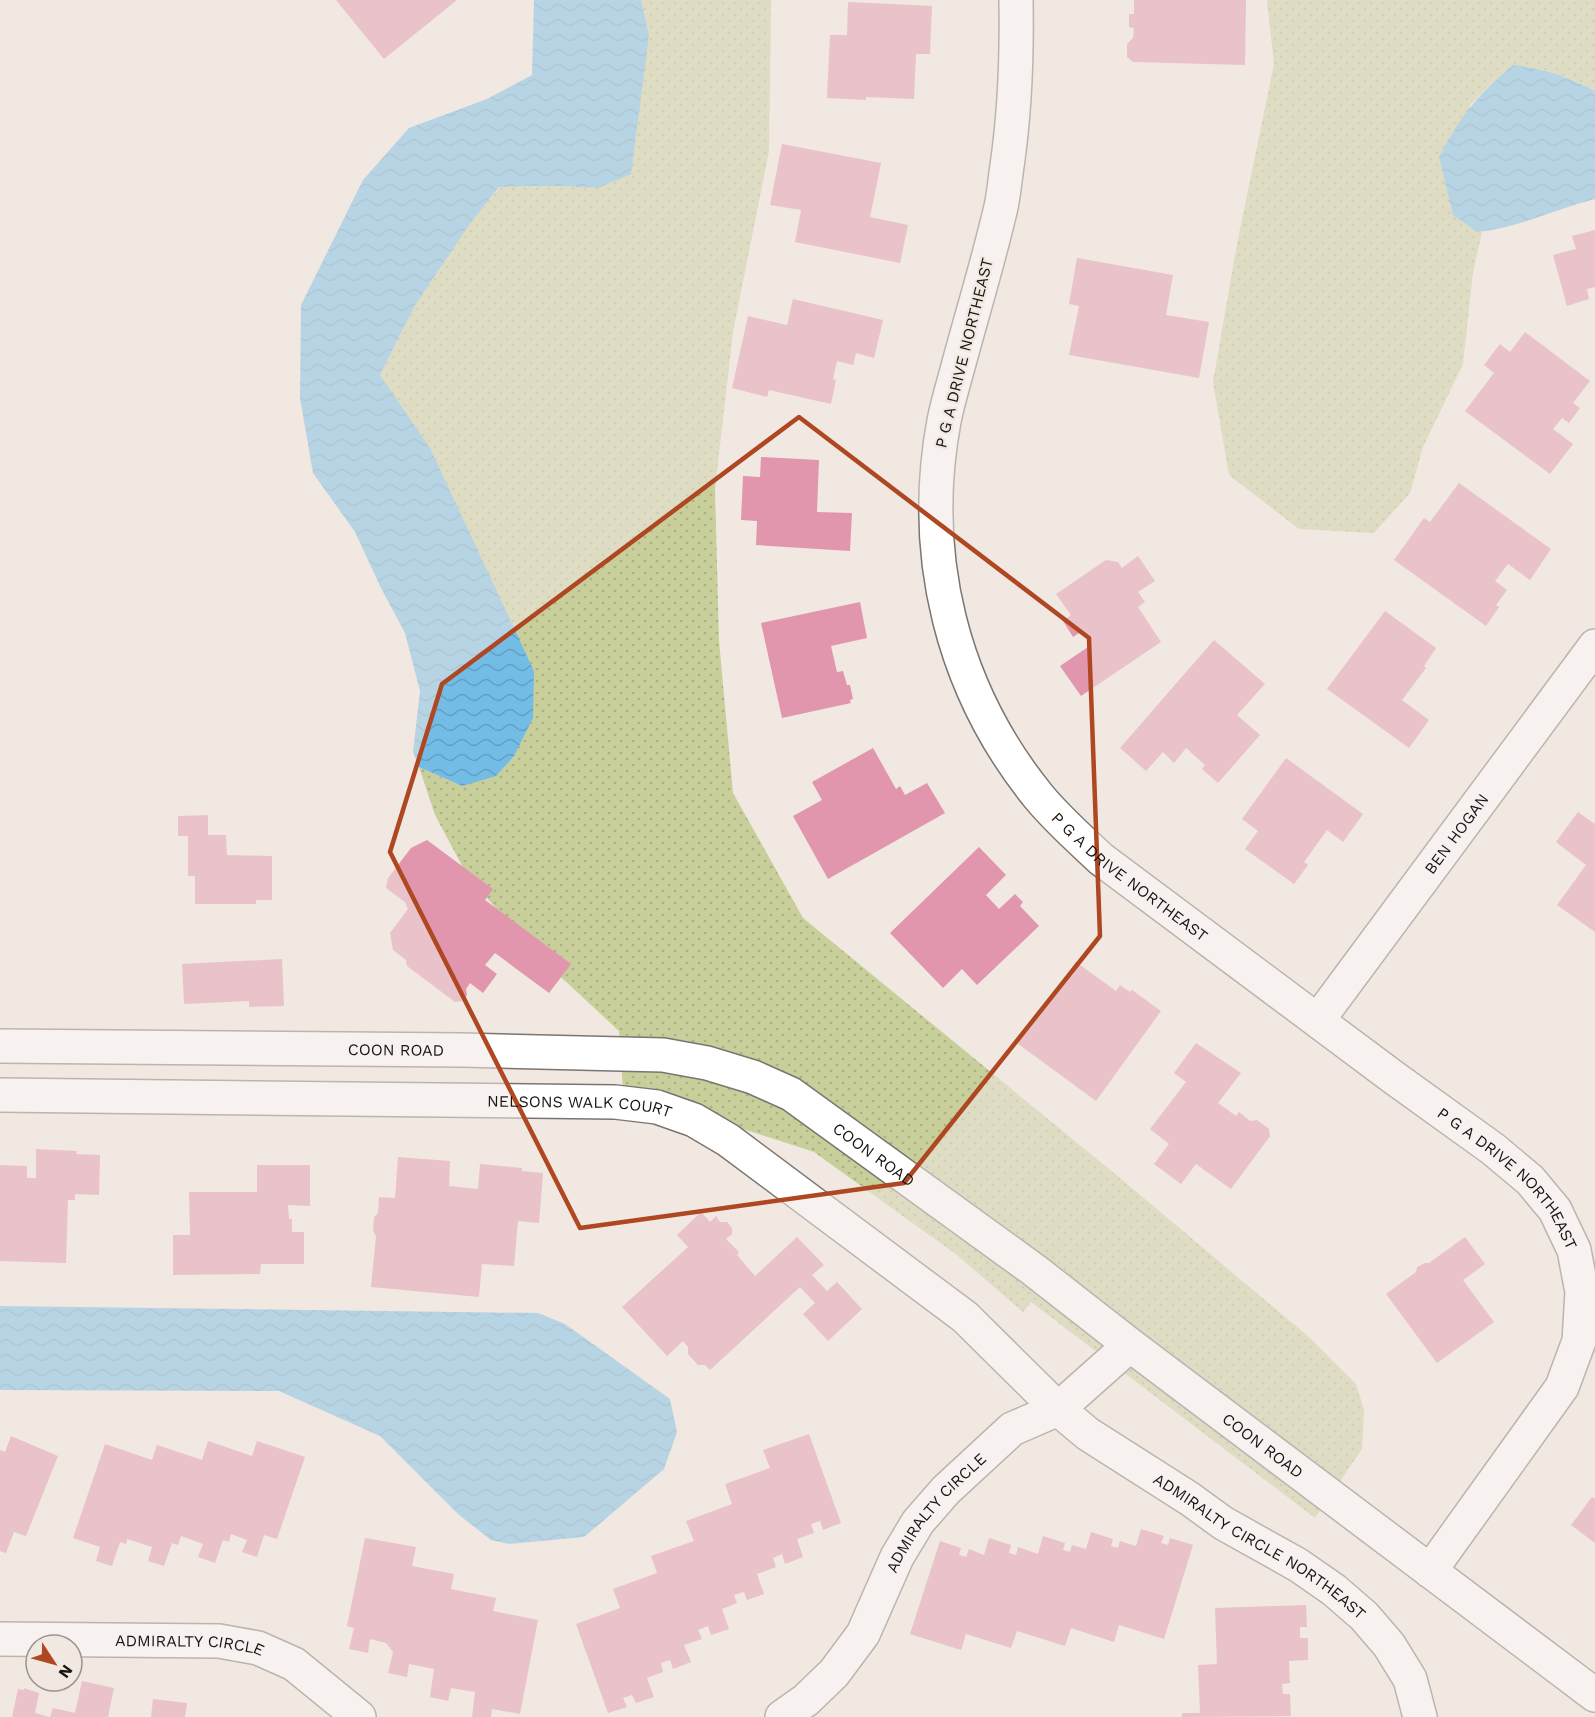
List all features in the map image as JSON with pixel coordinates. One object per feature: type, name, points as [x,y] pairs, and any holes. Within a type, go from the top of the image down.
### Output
[{"type":"street","name":"P G A DRIVE NORTHEAST","points":[[1016,0],[1017,35],[1013,122],[1002,205],[945,419],[937,467],[935,516],[939,571],[950,627],[969,682],[991,726],[1014,763],[1040,798],[1069,830],[1101,859],[1493,1149],[1530,1180],[1555,1210],[1574,1250],[1582,1292],[1579,1341],[1562,1387],[1430,1571]]},
{"type":"street","name":"BEN HOGAN","points":[[1318,1020],[1595,646]]},
{"type":"street","name":"COON ROAD","points":[[0,1046],[663,1055],[707,1063],[753,1077],[791,1094],[1035,1270],[1130,1345],[1595,1695]]},
{"type":"street","name":"NELSONS WALK COURT","points":[[0,1095],[615,1102],[657,1107],[694,1120],[728,1140],[965,1317],[1058,1409]]},
{"type":"street","name":"ADMIRALTY CIRCLE","points":[[782,1717],[806,1700],[834,1673],[862,1634],[897,1557],[918,1522],[946,1490],[1012,1429],[1058,1409],[1130,1345]]},
{"type":"street","name":"ADMIRALTY CIRCLE NORTHEAST","points":[[1058,1409],[1088,1434],[1190,1499],[1223,1523],[1298,1565],[1334,1590],[1364,1616],[1389,1645],[1410,1679],[1420,1717]]},
{"type":"street","name":"ADMIRALTY CIRCLE","points":[[0,1639],[219,1641],[258,1648],[294,1664],[359,1717]]},
{"type":"highlighted area","points":[[799,417],[1089,638],[1100,936],[904,1183],[580,1228],[390,852],[442,684]]},
{"type":"green space","points":[[641,0],[771,0],[769,151],[733,332],[715,489],[719,641],[733,793],[803,918],[1120,1178],[1310,1338],[1356,1384],[1364,1410],[1362,1449],[1315,1518],[1031,1302],[1023,1312],[957,1255],[814,1152],[623,1090],[619,1031],[534,952],[467,875],[435,815],[419,767],[462,786],[534,671],[494,587],[403,410],[380,375],[414,307],[469,224],[500,187],[598,188],[649,36]]},
{"type":"green space","points":[[1267,0],[1595,0],[1595,91],[1556,73],[1513,65],[1470,105],[1477,232],[1482,232],[1473,272],[1463,364],[1423,447],[1410,493],[1374,533],[1299,529],[1229,475],[1213,382],[1237,244],[1274,64]]},
{"type":"water","points":[[534,0],[641,0],[649,35],[631,174],[598,188],[499,187],[469,225],[414,307],[380,375],[430,448],[534,671],[533,718],[514,756],[496,776],[462,786],[419,767],[413,752],[420,691],[405,633],[355,532],[313,473],[300,398],[301,305],[363,180],[409,128],[487,99],[532,75]]},
{"type":"water","points":[[1513,65],[1556,74],[1595,91],[1595,199],[1507,227],[1477,232],[1453,215],[1439,157],[1454,130],[1471,107]]},
{"type":"water","points":[[0,1306],[538,1313],[565,1324],[670,1399],[677,1432],[664,1469],[584,1537],[509,1544],[491,1540],[458,1514],[380,1436],[279,1391],[0,1390]]},
{"type":"building","points":[[336,0],[457,0],[384,59]]},
{"type":"building","points":[[1134,0],[1246,0],[1245,65],[1133,62],[1127,57],[1127,44],[1133,38],[1134,28],[1129,27],[1129,14],[1134,14]]},
{"type":"building","points":[[848,2],[932,6],[930,54],[916,54],[914,99],[827,98],[830,35],[847,35]]},
{"type":"building","points":[[782,144],[881,163],[870,217],[908,225],[900,263],[795,242],[801,210],[770,205]]},
{"type":"building","points":[[1595,230],[1595,287],[1587,289],[1589,299],[1567,306],[1553,255],[1576,249],[1572,236]]},
{"type":"building","points":[[1077,258],[1173,275],[1166,315],[1209,322],[1199,378],[1069,355],[1079,306],[1069,304]]},
{"type":"building","points":[[793,299],[883,320],[874,358],[856,353],[853,365],[837,361],[831,404],[769,390],[767,397],[732,388],[748,316],[787,325]]},
{"type":"building","points":[[1525,332],[1590,381],[1573,403],[1580,408],[1569,423],[1562,418],[1553,429],[1573,444],[1550,474],[1465,411],[1494,373],[1484,365],[1500,344],[1510,352]]},
{"type":"building","points":[[761,457],[819,460],[817,512],[852,513],[850,551],[756,545],[757,521],[741,520],[743,476],[760,477]]},
{"type":"building","points":[[1459,483],[1551,549],[1530,580],[1508,564],[1495,581],[1507,590],[1496,605],[1499,607],[1486,626],[1394,560],[1424,518],[1430,522]]},
{"type":"building","points":[[1138,556],[1155,581],[1138,592],[1145,602],[1138,607],[1161,642],[1081,696],[1060,666],[1091,645],[1082,631],[1073,637],[1063,621],[1071,615],[1056,594],[1106,560],[1118,562],[1122,568]]},
{"type":"building","points":[[860,602],[867,638],[831,646],[837,672],[843,671],[847,685],[850,685],[853,699],[850,700],[851,703],[782,718],[761,623]]},
{"type":"building","points":[[1385,611],[1436,648],[1424,666],[1426,668],[1402,700],[1429,720],[1409,748],[1327,689]]},
{"type":"building","points":[[1214,640],[1265,684],[1237,715],[1260,735],[1218,783],[1202,769],[1205,765],[1186,748],[1174,763],[1163,752],[1146,771],[1120,748]]},
{"type":"building","points":[[873,748],[896,789],[900,786],[905,795],[927,783],[945,813],[828,879],[793,816],[822,800],[812,782]]},
{"type":"building","points":[[1286,758],[1363,814],[1343,842],[1327,830],[1304,862],[1308,865],[1294,884],[1245,849],[1258,831],[1242,819]]},
{"type":"building","points":[[1578,812],[1595,824],[1595,932],[1557,905],[1586,865],[1556,842]]},
{"type":"building","points":[[208,815],[208,835],[226,835],[227,855],[272,856],[272,900],[256,900],[256,904],[195,904],[195,876],[188,876],[188,836],[178,836],[178,816]]},
{"type":"building","points":[[427,840],[493,889],[485,900],[571,964],[549,993],[495,953],[485,965],[497,974],[483,993],[470,983],[466,989],[467,995],[462,1001],[455,1002],[407,966],[406,960],[393,950],[390,933],[408,909],[405,902],[386,888],[388,878],[411,848]]},
{"type":"building","points":[[979,847],[1006,875],[986,895],[999,909],[1015,894],[1023,902],[1020,906],[1039,926],[977,985],[962,969],[943,988],[890,933]]},
{"type":"building","points":[[282,959],[284,1006],[249,1007],[249,1001],[184,1004],[182,964]]},
{"type":"building","points":[[1076,962],[1116,991],[1120,985],[1130,992],[1132,990],[1161,1011],[1096,1101],[1017,1043]]},
{"type":"building","points":[[1196,1043],[1241,1073],[1218,1103],[1236,1116],[1239,1112],[1250,1121],[1257,1120],[1269,1129],[1270,1136],[1231,1189],[1196,1164],[1181,1184],[1154,1164],[1169,1144],[1150,1129],[1186,1082],[1174,1073]]},
{"type":"building","points":[[36,1149],[77,1151],[76,1154],[100,1155],[99,1195],[75,1194],[75,1200],[68,1200],[66,1263],[0,1261],[0,1165],[27,1166],[27,1178],[36,1178]]},
{"type":"building","points":[[398,1157],[450,1161],[449,1186],[478,1189],[480,1164],[522,1168],[522,1171],[543,1173],[539,1223],[518,1221],[514,1266],[482,1264],[479,1297],[371,1287],[376,1236],[373,1231],[374,1217],[378,1213],[379,1197],[395,1198]]},
{"type":"building","points":[[257,1165],[310,1165],[310,1206],[288,1205],[289,1219],[292,1219],[292,1232],[304,1232],[304,1264],[261,1264],[260,1274],[173,1275],[173,1235],[190,1235],[189,1192],[257,1192]]},
{"type":"building","points":[[701,1212],[710,1222],[716,1216],[720,1222],[727,1222],[732,1228],[732,1234],[726,1239],[739,1252],[737,1255],[755,1276],[797,1237],[824,1265],[812,1275],[827,1291],[837,1282],[862,1309],[828,1341],[803,1314],[815,1303],[800,1287],[710,1370],[705,1365],[698,1365],[688,1354],[688,1347],[683,1341],[667,1356],[622,1307],[688,1247],[677,1235]]},
{"type":"building","points":[[1465,1237],[1485,1264],[1463,1280],[1494,1322],[1437,1363],[1386,1294],[1416,1272],[1417,1267],[1429,1263]]},
{"type":"building","points":[[809,1434],[841,1523],[823,1530],[820,1521],[811,1524],[814,1533],[797,1539],[803,1557],[785,1564],[782,1554],[773,1558],[776,1567],[757,1574],[764,1594],[747,1600],[744,1592],[734,1595],[737,1603],[722,1609],[729,1629],[711,1635],[708,1626],[698,1630],[702,1639],[684,1645],[691,1662],[673,1669],[670,1660],[661,1663],[663,1672],[647,1678],[654,1697],[636,1703],[632,1695],[623,1698],[627,1707],[608,1713],[576,1624],[620,1608],[613,1589],[657,1573],[651,1556],[694,1541],[686,1521],[732,1504],[725,1484],[770,1468],[763,1450]]},
{"type":"building","points":[[11,1436],[58,1456],[26,1536],[14,1532],[6,1553],[0,1551],[0,1450],[5,1452]]},
{"type":"building","points":[[208,1441],[252,1456],[257,1441],[305,1457],[277,1539],[264,1535],[257,1557],[242,1552],[247,1540],[231,1534],[229,1542],[223,1540],[215,1563],[198,1557],[203,1544],[181,1536],[178,1545],[172,1543],[164,1566],[148,1561],[152,1547],[127,1539],[126,1544],[120,1542],[112,1566],[96,1561],[100,1547],[73,1538],[105,1444],[152,1460],[157,1445],[202,1460]]},
{"type":"building","points":[[1592,1497],[1595,1499],[1595,1543],[1571,1525]]},
{"type":"building","points":[[1141,1529],[1164,1536],[1161,1543],[1168,1545],[1170,1538],[1193,1545],[1164,1639],[1119,1625],[1114,1642],[1071,1628],[1065,1646],[1017,1631],[1011,1648],[966,1634],[961,1650],[910,1634],[940,1541],[961,1548],[959,1555],[966,1557],[969,1549],[984,1555],[989,1538],[1011,1545],[1009,1553],[1016,1555],[1018,1547],[1038,1554],[1043,1536],[1065,1543],[1063,1550],[1070,1552],[1072,1545],[1086,1549],[1091,1532],[1113,1539],[1111,1546],[1118,1548],[1120,1541],[1136,1546]]},
{"type":"building","points":[[365,1538],[416,1547],[412,1566],[454,1574],[451,1589],[496,1598],[493,1611],[538,1620],[520,1714],[492,1709],[491,1717],[472,1717],[475,1692],[451,1688],[448,1701],[430,1697],[434,1669],[409,1664],[407,1677],[388,1673],[393,1652],[386,1643],[370,1639],[368,1653],[349,1649],[354,1628],[347,1626]]},
{"type":"building","points":[[1306,1605],[1307,1627],[1300,1627],[1300,1638],[1308,1638],[1308,1660],[1289,1661],[1290,1683],[1282,1684],[1283,1694],[1290,1694],[1291,1716],[1182,1717],[1182,1713],[1200,1713],[1198,1665],[1217,1664],[1215,1608]]},
{"type":"building","points":[[84,1681],[114,1688],[108,1717],[50,1717],[53,1708],[75,1713],[79,1693],[84,1693]]},
{"type":"building","points":[[18,1689],[24,1690],[24,1693],[39,1693],[35,1713],[49,1717],[12,1717]]},
{"type":"building","points":[[153,1699],[187,1703],[185,1717],[151,1717]]}]
